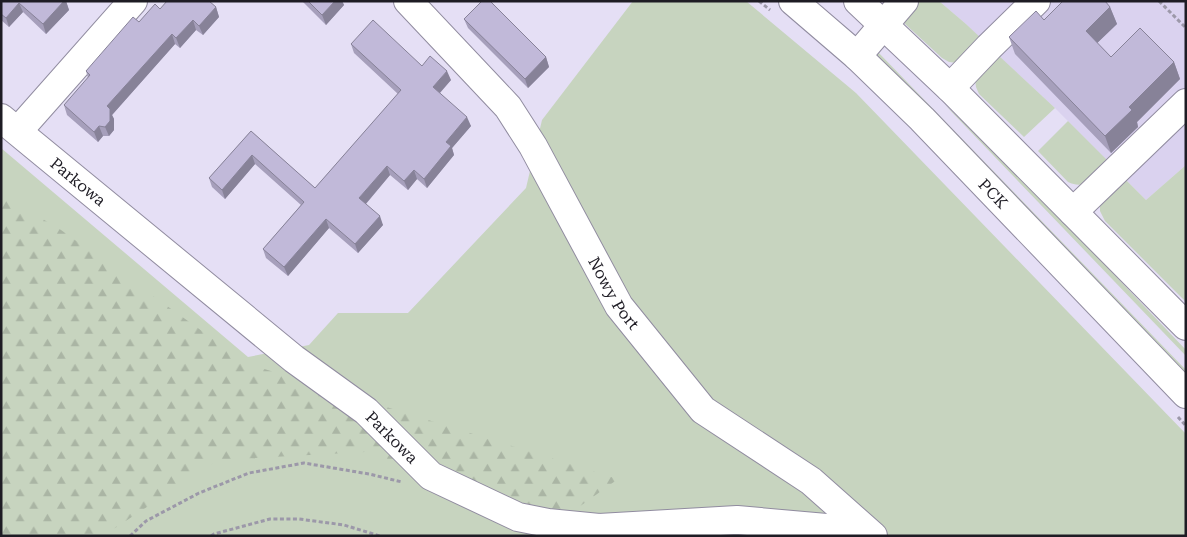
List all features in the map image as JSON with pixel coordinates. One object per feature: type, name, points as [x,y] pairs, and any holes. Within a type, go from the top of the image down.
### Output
[{"type":"street","name":"Parkowa","points":[[132,1],[9,125],[294,359],[366,411],[431,476],[518,517],[548,523],[599,528],[738,520],[826,528],[847,536]]},
{"type":"street","name":"Nowy Port","points":[[408,1],[508,107],[533,146],[619,306],[703,410],[811,480],[873,536]]},
{"type":"street","name":"PCK","points":[[793,1],[857,56],[922,119],[1186,394]]},
{"type":"street","points":[[858,1],[950,88],[1186,326]]},
{"type":"street","points":[[857,56],[904,1]]},
{"type":"street","points":[[950,88],[1036,1]]},
{"type":"street","points":[[1073,212],[1186,103]]},
{"type":"path","points":[[1159,1],[1186,28]]},
{"type":"path","points":[[130,536],[146,521],[198,493],[249,473],[304,463],[406,482]]},
{"type":"path","points":[[211,536],[270,519],[299,519],[344,525],[380,536]]},
{"type":"shaded area","points":[[939,1],[1186,1],[1186,165],[1146,200],[1055,108]]},
{"type":"green space","points":[[633,1],[746,1],[856,93],[1186,434],[1186,536],[1,536],[1,148],[248,357],[309,345],[338,313],[408,313],[526,188],[542,120]]},
{"type":"green space","points":[[919,1],[939,1],[983,40],[957,63],[949,62],[942,58],[904,23]]},
{"type":"green space","points":[[875,49],[1186,370],[1186,376],[873,52]]},
{"type":"green space","points":[[997,54],[1055,108],[1024,137],[979,94],[976,87],[975,80]]},
{"type":"green space","points":[[945,105],[1007,162],[1186,350],[1186,356]]},
{"type":"green space","points":[[1068,121],[1110,163],[1096,177],[1081,185],[1068,182],[1038,151]]},
{"type":"green space","points":[[1186,165],[1186,302],[1105,221],[1100,211],[1100,204],[1123,177],[1146,200]]},
{"type":"green space","points":[[1,194],[61,230],[248,364],[618,479],[565,517],[365,452],[218,460],[103,536],[1,536]]},
{"type":"building","points":[[1,1],[64,1],[43,24],[19,3],[6,18],[1,14]]},
{"type":"building","points":[[167,1],[209,1],[216,7],[199,26],[193,20],[176,38],[172,34],[107,106],[110,109],[110,121],[105,127],[99,126],[94,132],[64,105],[90,75],[86,71],[133,17],[139,22],[155,4],[160,9]]},
{"type":"building","points":[[308,1],[335,1],[322,15]]},
{"type":"building","points":[[482,1],[490,1],[546,57],[525,79],[464,19]]},
{"type":"building","points":[[1063,1],[1105,1],[1110,7],[1086,31],[1111,57],[1140,28],[1174,62],[1129,107],[1132,110],[1105,136],[1009,37],[1036,11],[1044,20]]},
{"type":"building","points":[[373,20],[422,66],[430,56],[447,71],[433,87],[467,117],[446,142],[451,146],[424,179],[414,170],[404,181],[387,166],[359,198],[380,216],[355,244],[326,219],[284,267],[263,249],[304,202],[252,155],[222,190],[209,178],[251,131],[315,188],[401,90],[351,44]]}]
